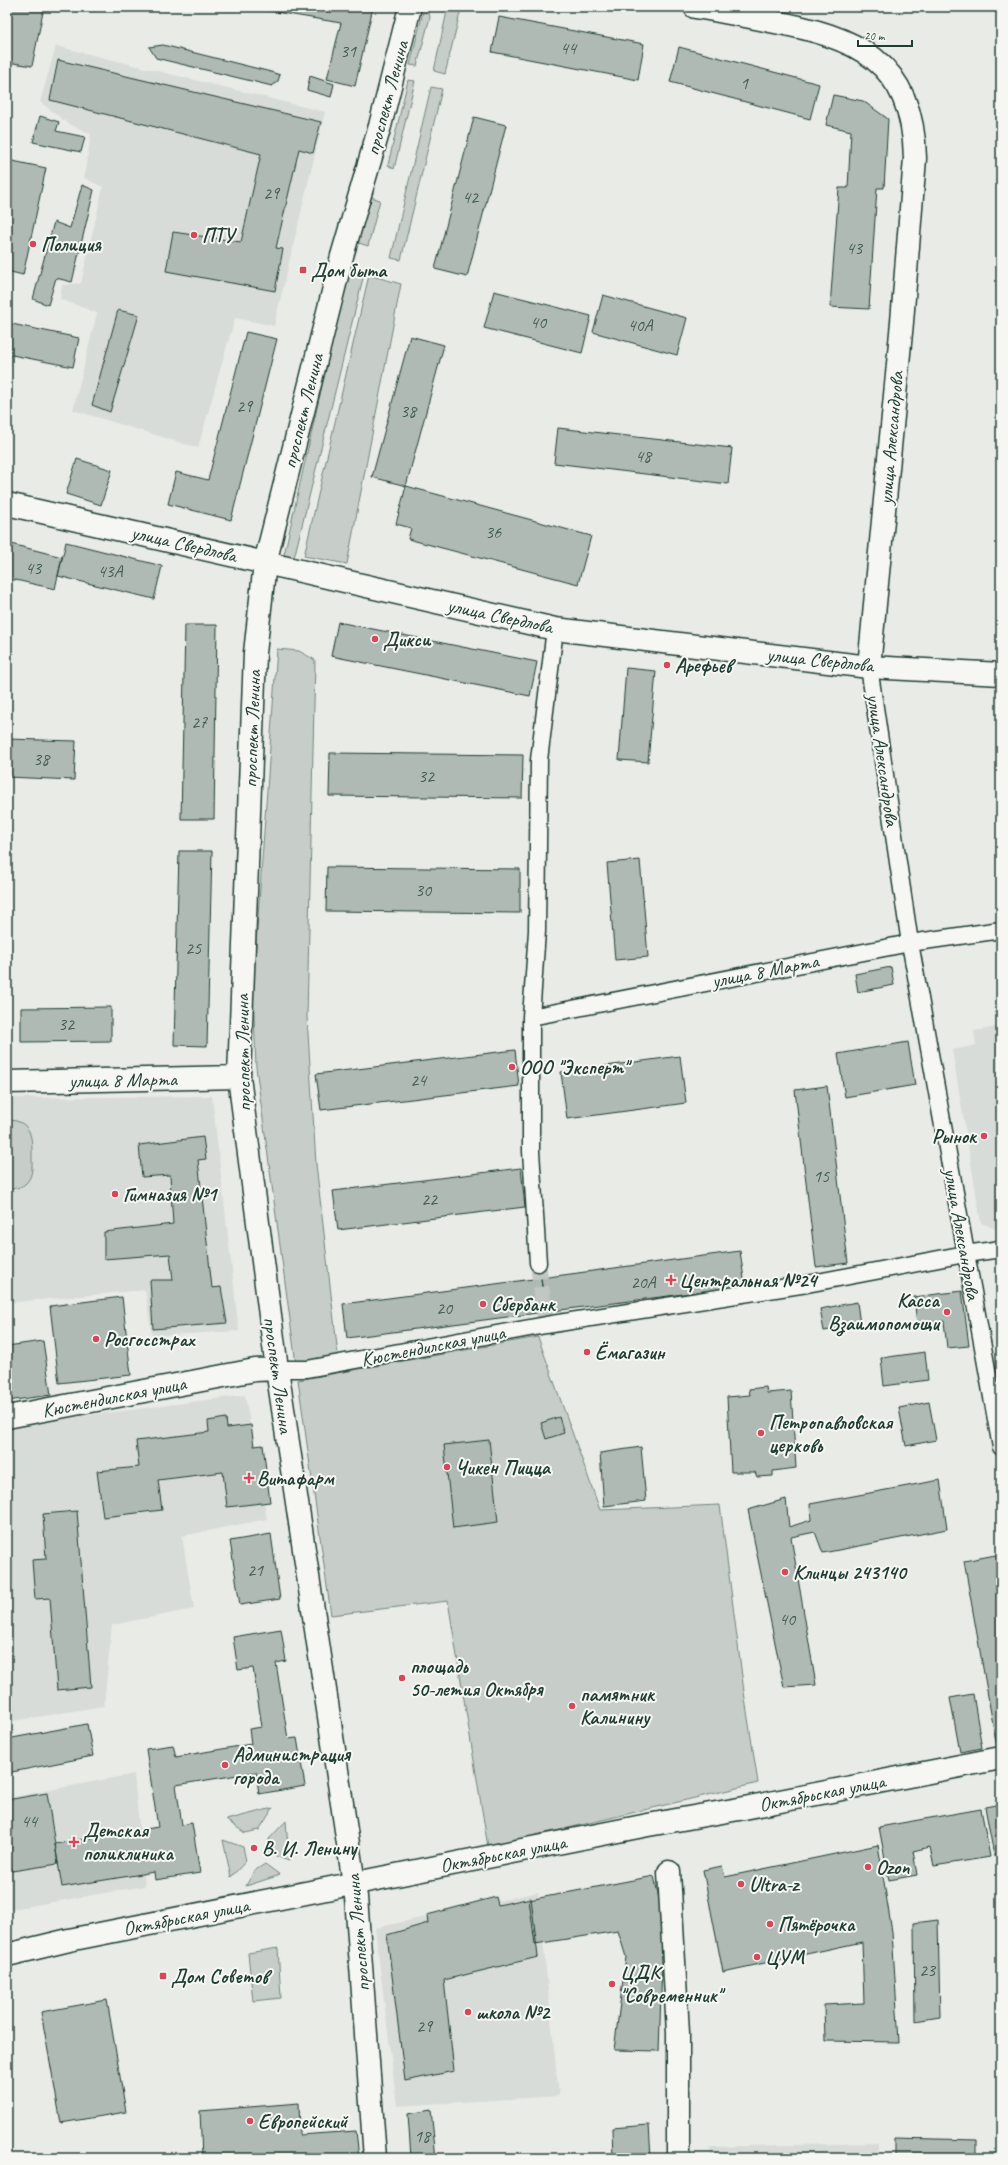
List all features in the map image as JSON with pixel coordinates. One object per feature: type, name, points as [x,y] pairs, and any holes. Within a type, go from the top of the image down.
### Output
[{"type":"main road","name":"проспект Ленина","points":[[375,2158],[355,1890],[277,1369],[239,1077],[255,654],[265,563],[340,263],[380,126],[410,7]]},
{"type":"main road","name":"улица Александрова","points":[[695,7],[791,25],[847,41],[867,52],[888,72],[898,87],[910,114],[914,136],[915,158],[902,322],[869,667]]},
{"type":"main road","name":"улица Свердлова","points":[[7,504],[555,629],[869,667],[1001,674]]},
{"type":"main road","name":"улица 8 Марта","points":[[7,1082],[239,1077]]},
{"type":"main road","name":"Кюстендилская улица","points":[[7,1417],[255,1370],[277,1369]]},
{"type":"main road","name":"Октябрьская улица","points":[[7,1965],[355,1890],[1001,1758]]},
{"type":"main road","name":"Октябрьская улица","points":[[7,1955],[77,1939],[355,1890],[1001,1770]]},
{"type":"main road","points":[[669,1872],[678,2033],[678,2158]]},
{"type":"street","points":[[538,1263],[531,1150],[531,1017],[537,931],[539,760],[555,629]]},
{"type":"street","name":"улица Александрова","points":[[869,667],[910,943],[1001,1447]]},
{"type":"street","name":"улица 8 Марта","points":[[531,1017],[910,943],[1001,930]]},
{"type":"street","name":"Кюстендилская улица","points":[[277,1369],[307,1369],[546,1325],[806,1284],[965,1254],[1001,1249]]},
{"type":"shaded area","points":[[461,9],[445,74],[434,71],[447,11]]},
{"type":"shaded area","points":[[423,12],[429,13],[430,17],[417,66],[410,65]]},
{"type":"shaded area","name":"ПТУ","points":[[56,46],[325,112],[274,326],[235,318],[198,448],[73,410],[97,313],[60,299],[62,285],[81,283],[103,187],[84,178],[91,134],[69,124],[40,102]]},
{"type":"shaded area","points":[[408,80],[415,81],[394,169],[388,165]]},
{"type":"shaded area","points":[[431,87],[442,89],[401,260],[391,258]]},
{"type":"shaded area","points":[[368,196],[380,200],[368,246],[356,242]]},
{"type":"shaded area","points":[[349,266],[365,270],[294,558],[284,555]]},
{"type":"shaded area","points":[[369,275],[401,284],[347,564],[304,556]]},
{"type":"shaded area","points":[[277,649],[299,651],[315,660],[307,1017],[316,1164],[338,1355],[296,1364],[256,1067],[253,987]]},
{"type":"shaded area","name":"Рынок","points":[[1001,1026],[1001,1231],[981,1223],[952,1050],[976,1045],[974,1031]]},
{"type":"shaded area","name":"Гимназия №1","points":[[212,1096],[239,1331],[152,1336],[145,1290],[7,1303],[7,1098]]},
{"type":"shaded area","points":[[7,1120],[22,1123],[29,1132],[32,1144],[32,1171],[30,1177],[23,1186],[12,1189],[7,1189]]},
{"type":"shaded area","points":[[538,1337],[600,1510],[720,1505],[744,1692],[758,1783],[488,1847],[448,1601],[331,1615],[298,1380]]},
{"type":"shaded area","points":[[245,1395],[267,1519],[182,1536],[194,1609],[112,1625],[104,1706],[7,1722],[7,1426]]},
{"type":"shaded area","name":"Детская поликлиника","points":[[134,1774],[145,1886],[7,1910],[7,1798]]},
{"type":"shaded area","points":[[273,1808],[259,1830],[245,1833],[226,1820]]},
{"type":"shaded area","points":[[286,1821],[289,1861],[269,1854],[269,1839]]},
{"type":"shaded area","points":[[223,1840],[243,1847],[246,1861],[231,1877]]},
{"type":"shaded area","points":[[265,1864],[280,1875],[246,1886],[254,1871]]},
{"type":"shaded area","name":"школа №2","points":[[538,1892],[559,2096],[397,2106],[375,1928]]},
{"type":"shaded area","points":[[278,1948],[281,1998],[253,2001],[248,1953]]},
{"type":"shaded area","points":[[877,2143],[877,2158],[711,2158],[710,2147]]},
{"type":"building","points":[[10,7],[44,7],[32,66],[7,62],[7,20]]},
{"type":"building","points":[[246,7],[373,7],[355,86],[327,79],[341,23]]},
{"type":"building","points":[[499,17],[644,44],[638,80],[492,52]]},
{"type":"building","points":[[163,45],[280,75],[278,81],[272,86],[156,58],[149,47]]},
{"type":"building","points":[[679,47],[819,84],[810,119],[670,82]]},
{"type":"building","points":[[58,60],[321,122],[313,153],[299,149],[276,248],[283,249],[275,291],[166,271],[173,232],[241,242],[261,154],[50,100]]},
{"type":"building","points":[[310,76],[334,84],[331,97],[307,90]]},
{"type":"building","points":[[833,95],[863,101],[888,119],[884,188],[877,188],[869,309],[830,307],[839,188],[848,188],[851,131],[826,125]]},
{"type":"building","points":[[40,116],[59,122],[56,131],[85,137],[81,152],[33,142]]},
{"type":"building","points":[[474,117],[506,125],[467,277],[435,269]]},
{"type":"building","points":[[8,160],[46,168],[23,275],[7,271]]},
{"type":"building","points":[[82,185],[94,190],[72,282],[56,278],[48,305],[33,299],[54,222],[70,228]]},
{"type":"building","points":[[494,291],[591,316],[582,353],[484,328]]},
{"type":"building","points":[[603,295],[687,318],[677,355],[593,332]]},
{"type":"building","points":[[118,310],[139,315],[110,412],[92,405]]},
{"type":"building","points":[[7,323],[79,338],[73,367],[7,354]]},
{"type":"building","points":[[246,332],[277,339],[231,520],[168,504],[176,472],[208,480]]},
{"type":"building","points":[[410,336],[444,345],[406,486],[372,477]]},
{"type":"building","points":[[558,428],[732,448],[728,484],[554,463]]},
{"type":"building","points":[[77,459],[112,470],[101,505],[66,494]]},
{"type":"building","points":[[406,486],[591,536],[578,584],[408,539],[411,528],[396,524]]},
{"type":"building","points":[[66,542],[162,566],[154,599],[58,576]]},
{"type":"building","points":[[7,543],[62,557],[55,589],[7,578]]},
{"type":"building","points":[[338,622],[537,662],[530,696],[331,656]]},
{"type":"building","points":[[185,625],[217,625],[214,819],[181,819]]},
{"type":"building","points":[[626,668],[656,671],[648,762],[619,760]]},
{"type":"building","points":[[7,739],[76,741],[74,780],[7,777]]},
{"type":"building","points":[[330,753],[523,755],[522,798],[329,796]]},
{"type":"building","points":[[179,851],[212,851],[207,1046],[174,1045]]},
{"type":"building","points":[[640,860],[648,957],[615,960],[607,863]]},
{"type":"building","points":[[327,867],[520,869],[520,913],[326,911]]},
{"type":"building","points":[[891,967],[894,985],[858,992],[855,974]]},
{"type":"building","points":[[111,1007],[111,1041],[21,1042],[21,1008]]},
{"type":"building","points":[[908,1042],[915,1085],[845,1097],[838,1054]]},
{"type":"building","points":[[515,1050],[519,1086],[321,1110],[316,1074]]},
{"type":"building","points":[[680,1056],[686,1103],[567,1119],[561,1072]]},
{"type":"building","points":[[827,1086],[848,1263],[816,1267],[795,1090]]},
{"type":"building","points":[[203,1137],[206,1159],[198,1160],[212,1288],[221,1287],[227,1323],[153,1329],[150,1280],[173,1280],[170,1254],[104,1259],[104,1232],[173,1224],[170,1175],[142,1177],[139,1145]]},
{"type":"building","points":[[521,1168],[525,1207],[338,1230],[333,1191]]},
{"type":"building","points":[[740,1251],[745,1286],[545,1312],[541,1278]]},
{"type":"building","points":[[541,1278],[545,1312],[347,1338],[343,1304]]},
{"type":"building","points":[[962,1291],[969,1346],[947,1348],[944,1321],[917,1324],[914,1297]]},
{"type":"building","points":[[122,1297],[131,1375],[59,1383],[50,1306]]},
{"type":"building","points":[[857,1302],[860,1325],[824,1331],[820,1309]]},
{"type":"building","points":[[43,1341],[51,1395],[7,1401],[7,1346]]},
{"type":"building","points":[[925,1352],[928,1380],[884,1386],[881,1358]]},
{"type":"building","name":"Петропавловская церковь","points":[[766,1387],[767,1393],[791,1391],[796,1468],[773,1471],[773,1476],[757,1477],[755,1472],[731,1472],[727,1397],[750,1395],[749,1389]]},
{"type":"building","points":[[929,1402],[936,1440],[906,1446],[899,1408]]},
{"type":"building","points":[[559,1417],[564,1433],[546,1439],[541,1423]]},
{"type":"building","points":[[226,1418],[227,1428],[251,1425],[254,1446],[263,1445],[270,1502],[227,1507],[223,1472],[158,1480],[162,1510],[103,1517],[97,1471],[139,1467],[136,1441],[209,1432],[208,1421]]},
{"type":"building","points":[[489,1440],[498,1522],[453,1528],[444,1445]]},
{"type":"building","points":[[641,1447],[646,1501],[604,1506],[600,1453]]},
{"type":"building","points":[[940,1480],[947,1529],[823,1553],[815,1532],[791,1537],[816,1685],[784,1687],[748,1510],[786,1499],[789,1527],[811,1520],[810,1504]]},
{"type":"building","points":[[77,1511],[91,1687],[57,1690],[50,1598],[35,1599],[32,1560],[46,1559],[43,1514]]},
{"type":"building","points":[[271,1534],[280,1599],[240,1605],[230,1541]]},
{"type":"building","points":[[1001,1554],[1001,1746],[997,1747],[964,1561]]},
{"type":"building","name":"Администрация города","points":[[281,1629],[286,1661],[276,1663],[288,1739],[297,1738],[305,1786],[259,1794],[256,1772],[176,1785],[182,1825],[192,1823],[200,1873],[155,1880],[154,1872],[62,1887],[55,1844],[158,1827],[146,1749],[173,1745],[176,1757],[251,1744],[249,1729],[262,1727],[253,1668],[238,1670],[233,1637]]},
{"type":"building","points":[[973,1694],[982,1748],[960,1752],[950,1698]]},
{"type":"building","points":[[87,1724],[93,1756],[7,1773],[7,1739]]},
{"type":"building","points":[[47,1793],[58,1864],[12,1871],[7,1842],[7,1800]]},
{"type":"building","points":[[1001,1804],[1001,1854],[994,1855],[985,1807]]},
{"type":"building","points":[[981,1809],[990,1857],[934,1866],[930,1847],[913,1851],[917,1875],[889,1880],[879,1827]]},
{"type":"building","name":"ЦУМ","points":[[878,1845],[892,1932],[899,2042],[825,2041],[824,2005],[864,2003],[862,1942],[723,1972],[703,1870],[722,1866],[725,1877]]},
{"type":"building","points":[[654,1876],[671,1954],[662,1964],[659,2051],[614,2050],[626,1957],[618,1931],[535,1944],[529,1900]]},
{"type":"building","points":[[496,1897],[498,1905],[531,1898],[538,1957],[444,1980],[454,2071],[405,2081],[387,1935],[428,1923],[427,1915]]},
{"type":"building","points":[[938,1920],[940,2017],[915,2021],[914,1923]]},
{"type":"building","points":[[107,2000],[126,2112],[61,2123],[41,2012]]},
{"type":"building","name":"Европейский","points":[[299,2103],[300,2135],[356,2131],[359,2158],[202,2158],[200,2111]]},
{"type":"building","points":[[431,2110],[436,2158],[411,2158],[408,2114]]},
{"type":"building","points":[[649,2125],[651,2158],[613,2158],[612,2128]]},
{"type":"building","points":[[895,2138],[977,2140],[977,2158],[895,2158]]},
{"type":"tunnel","points":[[538,1263],[546,1325]]},
{"type":"place","name":"ПТУ","points":[[194,235]]},
{"type":"place","name":"Полиция","points":[[33,244]]},
{"type":"place","name":"Дом быта","points":[[303,270]]},
{"type":"place","name":"Дикси","points":[[375,639]]},
{"type":"place","name":"Арефьев","points":[[667,665]]},
{"type":"place","name":"ООО \"Эксперт\"","points":[[512,1067]]},
{"type":"place","name":"Рынок","points":[[984,1136]]},
{"type":"place","name":"Гимназия №1","points":[[115,1194]]},
{"type":"place","name":"Центральная №24","points":[[671,1280]]},
{"type":"place","name":"Сбербанк","points":[[483,1304]]},
{"type":"place","name":"Касса Взаимопомощи","points":[[947,1312]]},
{"type":"place","name":"Росгосстрах","points":[[96,1339]]},
{"type":"place","name":"Ёмагазин","points":[[587,1352]]},
{"type":"place","name":"Петропавловская церковь","points":[[761,1433]]},
{"type":"place","name":"Чикен Пицца","points":[[447,1467]]},
{"type":"place","name":"Витафарм","points":[[249,1478]]},
{"type":"place","name":"Клинцы 243140","points":[[785,1572]]},
{"type":"place","name":"площадь 50-летия Октября","points":[[402,1678]]},
{"type":"place","name":"памятник Калинину","points":[[572,1706]]},
{"type":"place","name":"Администрация города","points":[[225,1765]]},
{"type":"place","name":"Детская поликлиника","points":[[74,1842]]},
{"type":"place","name":"В. И. Ленину","points":[[254,1848]]},
{"type":"place","name":"Ozon","points":[[868,1867]]},
{"type":"place","name":"Ultra-z","points":[[741,1884]]},
{"type":"place","name":"Пятёрочка","points":[[770,1924]]},
{"type":"place","name":"ЦУМ","points":[[757,1957]]},
{"type":"place","name":"Дом Советов","points":[[163,1976]]},
{"type":"place","name":"ЦДК \"Современник\"","points":[[612,1984]]},
{"type":"place","name":"школа №2","points":[[468,2012]]},
{"type":"place","name":"Европейский","points":[[250,2121]]}]
